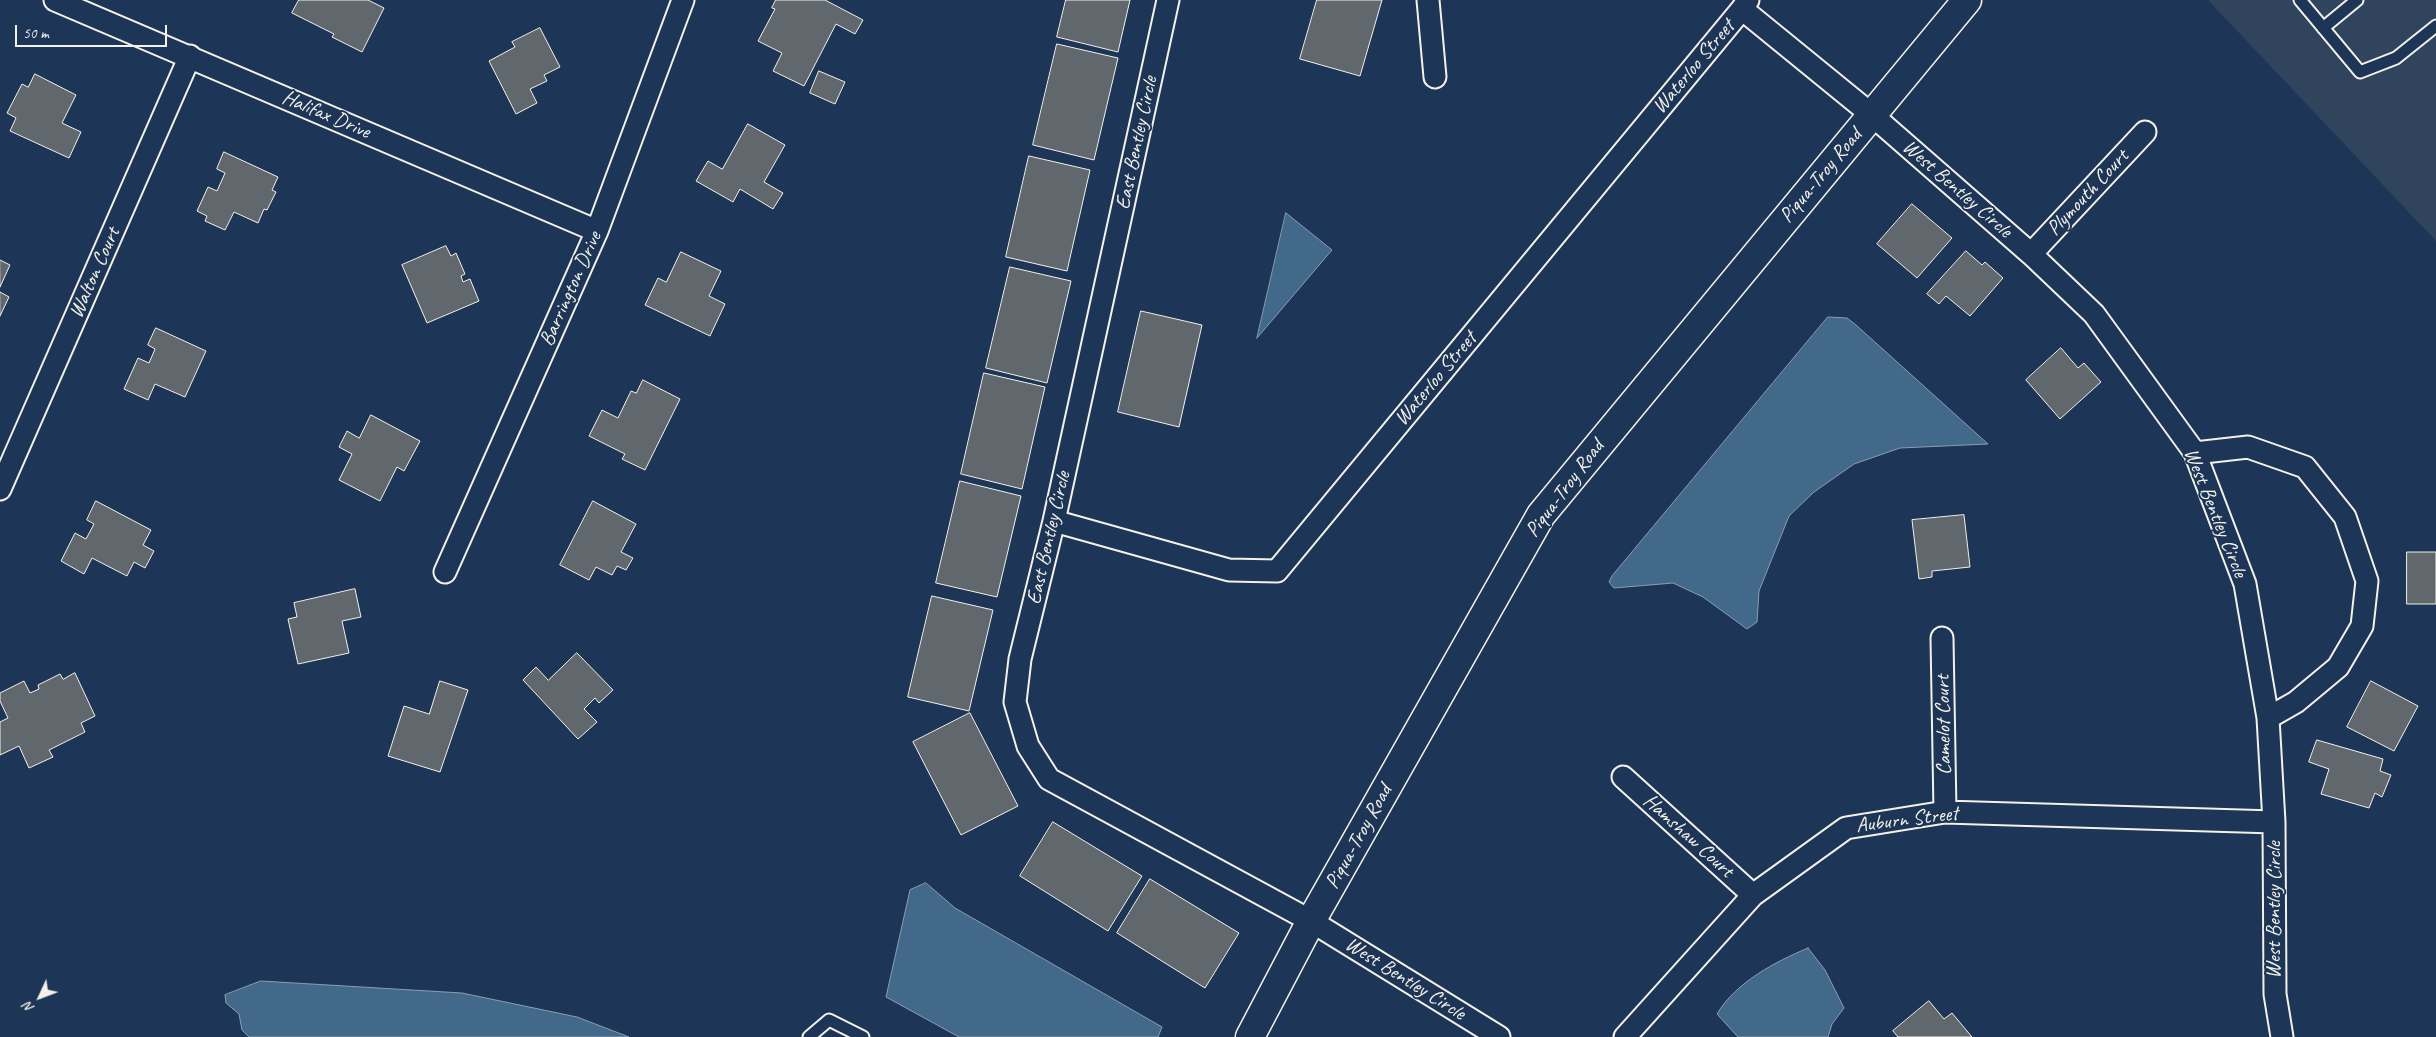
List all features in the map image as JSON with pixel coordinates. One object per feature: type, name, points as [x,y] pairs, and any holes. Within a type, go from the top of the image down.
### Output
[{"type":"street","name":"Halifax Drive","points":[[55,0],[597,231]]},
{"type":"street","name":"Barrington Drive","points":[[445,572],[597,231],[683,0]]},
{"type":"street","name":"East Bentley Circle","points":[[1168,0],[1054,521],[1020,659],[1015,702],[1028,746],[1049,779],[1311,921]]},
{"type":"street","points":[[1428,0],[1435,76]]},
{"type":"street","name":"Piqua-Troy Road","points":[[1250,1037],[1311,921],[1540,514],[1967,0]]},
{"type":"street","name":"Waterloo Street","points":[[1054,521],[1229,570],[1277,571],[1745,4]]},
{"type":"street","points":[[1745,4],[1872,115]]},
{"type":"street","name":"Walton Court","points":[[0,489],[190,56]]},
{"type":"street","name":"West Bentley Circle","points":[[1872,115],[2031,254],[2094,314],[2195,454],[2245,584],[2268,718],[2274,822],[2275,994],[2282,1037]]},
{"type":"street","name":"Plymouth Court","points":[[2031,254],[2145,132]]},
{"type":"street","points":[[2195,454],[2248,447],[2305,467],[2345,517],[2367,581],[2362,626],[2338,667],[2296,702],[2268,718]]},
{"type":"street","name":"Camelot Court","points":[[1942,638],[1945,812]]},
{"type":"street","name":"Hamshaw Court","points":[[1623,777],[1754,895]]},
{"type":"street","name":"Auburn Street","points":[[1625,1037],[1754,895],[1846,828],[1945,812],[2274,822]]},
{"type":"street","name":"West Bentley Circle","points":[[1311,921],[1499,1037]]},
{"type":"lane","points":[[2300,0],[2360,72],[2396,58],[2436,26]]},
{"type":"lane","points":[[2323,28],[2357,0]]},
{"type":"lane","points":[[809,1037],[829,1020],[863,1037]]},
{"type":"shaded area","points":[[2208,0],[2436,0],[2436,241]]},
{"type":"shaded area","points":[[1286,213],[1332,250],[1257,338]]},
{"type":"shaded area","points":[[1828,317],[1847,318],[1856,325],[1988,444],[1900,448],[1854,464],[1814,492],[1789,516],[1759,591],[1757,622],[1747,629],[1703,597],[1673,583],[1614,588],[1609,582],[1612,576]]},
{"type":"shaded area","points":[[926,883],[955,908],[1162,1027],[1158,1037],[959,1037],[886,997],[910,890]]},
{"type":"shaded area","points":[[1808,948],[1825,970],[1844,1008],[1832,1024],[1828,1037],[1738,1037],[1717,1014],[1725,1003],[1757,974]]},
{"type":"shaded area","points":[[261,981],[462,993],[577,1017],[629,1037],[249,1037],[242,1030],[239,1014],[226,1003],[225,995]]},
{"type":"building","points":[[299,0],[368,0],[384,8],[362,52],[332,37],[334,34],[292,13]]},
{"type":"building","points":[[776,0],[825,0],[863,20],[855,34],[836,24],[804,86],[773,71],[782,53],[758,41],[775,9],[772,8]]},
{"type":"building","points":[[1066,0],[1130,0],[1118,52],[1057,37]]},
{"type":"building","points":[[1317,0],[1382,0],[1360,76],[1300,59]]},
{"type":"building","points":[[540,28],[560,67],[544,75],[547,81],[530,89],[537,103],[516,114],[489,61],[515,47],[512,42]]},
{"type":"building","points":[[1057,44],[1118,58],[1094,160],[1033,145]]},
{"type":"building","points":[[819,71],[845,82],[835,104],[810,93]]},
{"type":"building","points":[[35,74],[76,95],[62,123],[81,132],[69,158],[10,131],[16,118],[7,113],[22,84],[28,87]]},
{"type":"building","points":[[748,124],[785,145],[764,182],[783,193],[773,209],[740,189],[733,202],[696,181],[708,161],[722,169]]},
{"type":"building","points":[[224,152],[278,177],[272,190],[276,192],[267,210],[264,209],[258,223],[234,212],[225,230],[205,221],[207,216],[197,211],[208,187],[217,191],[225,173],[217,169]]},
{"type":"building","points":[[1029,156],[1090,170],[1067,271],[1006,257]]},
{"type":"building","points":[[1912,204],[1952,238],[1917,278],[1877,244]]},
{"type":"building","points":[[446,246],[451,256],[456,253],[465,274],[461,276],[463,282],[470,279],[479,301],[427,323],[402,265]]},
{"type":"building","points":[[1966,251],[1982,265],[1985,262],[2003,278],[1970,316],[1946,296],[1939,304],[1927,294]]},
{"type":"building","points":[[681,252],[721,271],[709,296],[725,304],[710,336],[645,305],[658,278],[666,282]]},
{"type":"building","points":[[0,260],[10,265],[0,287]]},
{"type":"building","points":[[1010,267],[1071,281],[1047,383],[986,368]]},
{"type":"building","points":[[0,292],[9,297],[0,316]]},
{"type":"building","points":[[1141,311],[1202,325],[1179,427],[1118,412]]},
{"type":"building","points":[[156,328],[206,351],[185,397],[155,384],[148,400],[124,389],[138,358],[149,363],[155,349],[148,345]]},
{"type":"building","points":[[2061,348],[2078,368],[2084,363],[2101,382],[2060,419],[2026,380]]},
{"type":"building","points":[[984,373],[1045,387],[1022,489],[961,474]]},
{"type":"building","points":[[643,380],[680,399],[645,470],[622,459],[625,454],[589,436],[602,410],[618,418],[631,391],[636,393]]},
{"type":"building","points":[[371,415],[420,441],[404,471],[397,467],[380,501],[339,480],[352,454],[339,447],[347,431],[359,438]]},
{"type":"building","points":[[960,481],[1021,496],[997,597],[936,583]]},
{"type":"building","points":[[96,501],[151,530],[143,545],[154,551],[145,568],[134,562],[127,576],[92,558],[84,574],[61,561],[75,533],[86,539],[94,524],[87,520]]},
{"type":"building","points":[[593,501],[636,524],[621,552],[633,558],[626,570],[617,566],[612,575],[596,567],[589,580],[560,565]]},
{"type":"building","points":[[1964,515],[1970,567],[1932,571],[1932,577],[1919,579],[1912,520]]},
{"type":"building","points":[[2407,552],[2436,552],[2436,604],[2407,604]]},
{"type":"building","points":[[355,589],[361,617],[342,621],[349,653],[298,664],[288,619],[297,617],[294,603]]},
{"type":"building","points":[[932,596],[993,610],[969,711],[908,697]]},
{"type":"building","points":[[577,653],[613,690],[599,703],[595,698],[584,709],[597,722],[578,739],[523,680],[536,667],[548,680]]},
{"type":"building","points":[[75,673],[95,716],[81,723],[85,732],[49,750],[53,757],[29,768],[19,746],[0,755],[0,722],[8,718],[0,701],[0,693],[24,681],[30,693],[39,689],[38,685],[60,674],[63,679]]},
{"type":"building","points":[[440,681],[468,690],[440,772],[388,756],[404,706],[429,714]]},
{"type":"building","points":[[2371,681],[2418,706],[2394,751],[2347,727]]},
{"type":"building","points":[[970,713],[1018,806],[961,835],[913,742]]},
{"type":"building","points":[[2317,740],[2383,759],[2380,771],[2391,775],[2382,797],[2375,793],[2369,808],[2321,794],[2329,769],[2309,762]]},
{"type":"building","points":[[1053,822],[1142,876],[1108,931],[1020,876]]},
{"type":"building","points":[[1150,879],[1239,933],[1205,988],[1117,933]]},
{"type":"building","points":[[1929,1001],[1944,1019],[1952,1013],[1972,1037],[1898,1037],[1893,1031]]}]
